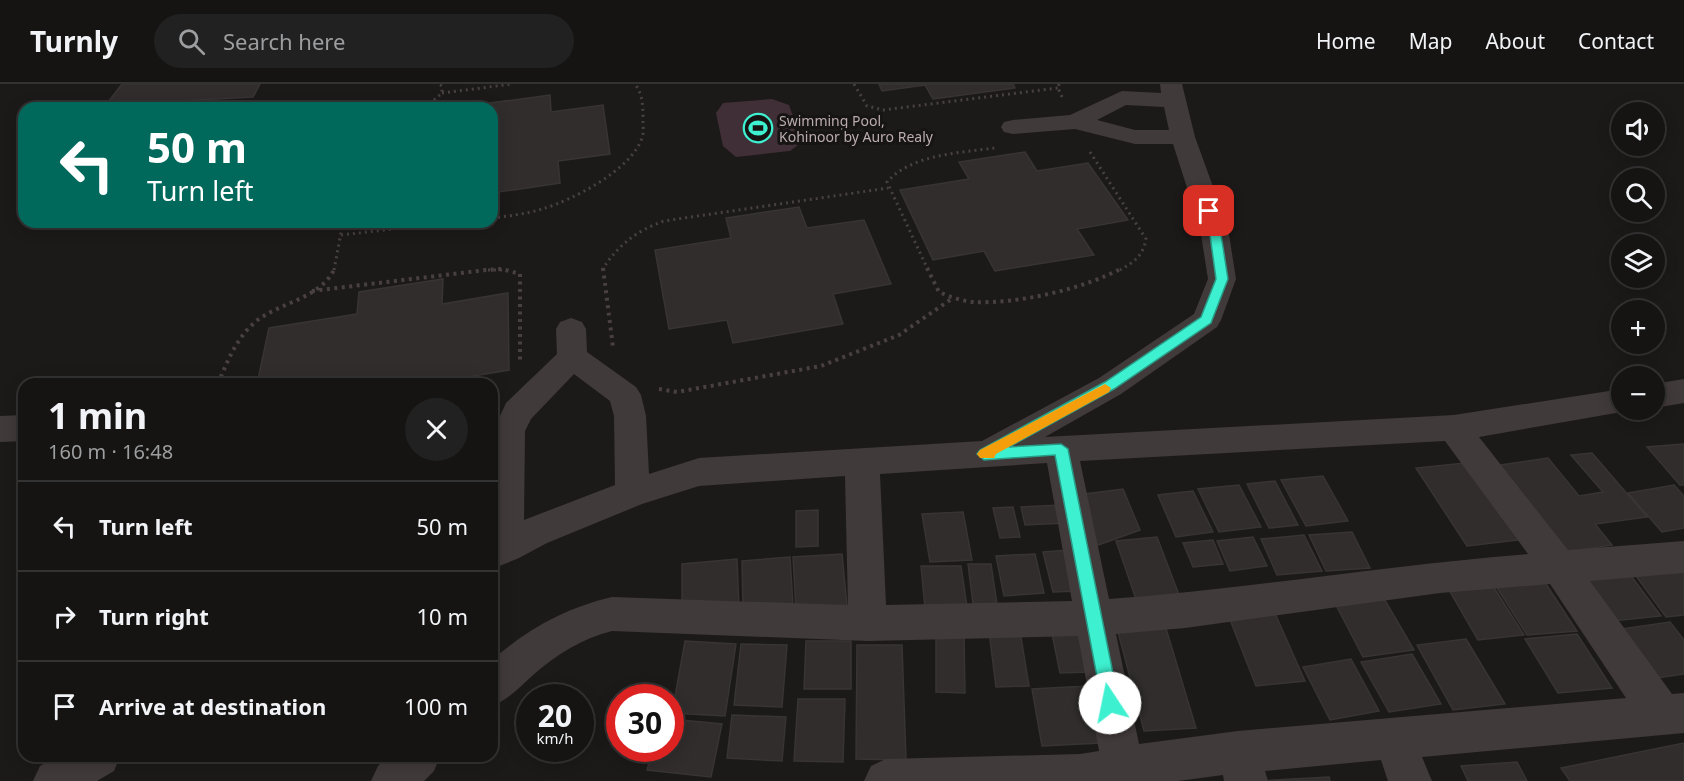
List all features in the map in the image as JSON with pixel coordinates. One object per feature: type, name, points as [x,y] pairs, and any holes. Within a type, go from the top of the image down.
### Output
[{"type":"street","points":[[984,454],[1110,386],[1206,320],[1222,279],[1214,228],[1183,137],[1172,92],[1122,98],[1075,122]]},
{"type":"street","points":[[1013,127],[1075,122],[1135,137],[1183,137]]},
{"type":"street","points":[[499,550],[509,431],[517,412],[571,343],[625,395],[630,416],[632,493]]},
{"type":"street","points":[[1665,394],[1684,391]]},
{"type":"street","points":[[499,550],[534,532],[632,493],[699,472],[1061,449],[1454,428],[1611,403]]},
{"type":"street","points":[[0,429],[18,428]]},
{"type":"street","points":[[1454,428],[1559,567],[1678,715]]},
{"type":"street","points":[[1061,449],[1122,766]]},
{"type":"street","points":[[862,462],[867,622]]},
{"type":"street","points":[[498,681],[532,649],[588,619],[612,614],[652,614],[675,618],[867,622],[1094,618],[1185,611],[1440,577],[1684,557]]},
{"type":"street","points":[[896,781],[1080,779],[1122,766],[1242,767],[1393,738],[1678,715]]},
{"type":"street","points":[[1393,738],[1410,781]]},
{"type":"street","points":[[55,781],[88,762]]},
{"type":"street","points":[[393,781],[413,762]]},
{"type":"path","points":[[439,84],[442,86],[442,93]]},
{"type":"path","points":[[432,102],[442,93],[512,84]]},
{"type":"path","points":[[498,217],[547,208],[608,176],[631,156],[642,139],[643,127],[644,108],[639,88],[635,84]]},
{"type":"path","points":[[855,84],[867,106],[883,110],[1058,88]]},
{"type":"path","points":[[997,148],[914,163],[895,172],[887,182],[939,292],[953,298],[973,302],[993,302],[1061,290],[1104,276],[1128,265],[1143,253],[1146,239],[1080,136],[1075,122]]},
{"type":"path","points":[[613,350],[602,270],[615,249],[632,235],[651,224],[677,218],[888,188]]},
{"type":"path","points":[[220,378],[233,346],[254,323],[278,307],[312,291],[325,282],[333,271],[342,228]]},
{"type":"path","points":[[341,235],[402,228]]},
{"type":"path","points":[[312,291],[486,270],[512,271],[520,274],[520,365]]},
{"type":"path","points":[[658,389],[677,392],[821,366],[899,335],[953,298]]},
{"type":"shaded area","name":"Swimming Pool, Kohinoor by Auro Realy","points":[[772,99],[789,105],[802,142],[790,151],[736,157],[723,146],[716,113],[723,103]]},
{"type":"building","points":[[122,84],[260,84],[253,97],[161,102],[108,102]]},
{"type":"building","points":[[879,84],[1013,84],[1015,88],[933,99],[925,85],[882,91]]},
{"type":"building","points":[[550,95],[551,112],[603,105],[610,154],[558,161],[560,183],[498,192],[498,102]]},
{"type":"building","points":[[1025,152],[1037,171],[1088,163],[1128,220],[1077,229],[1094,255],[995,271],[984,251],[933,260],[900,190],[969,179],[959,162]]},
{"type":"building","points":[[799,207],[807,228],[864,220],[891,284],[833,294],[843,324],[733,343],[727,320],[669,329],[655,250],[731,238],[726,218]]},
{"type":"building","points":[[443,279],[442,304],[508,293],[509,370],[461,378],[258,378],[269,328],[357,314],[359,292]]},
{"type":"building","points":[[1684,444],[1684,485],[1680,485],[1647,447]]},
{"type":"building","points":[[1592,453],[1647,517],[1595,524],[1612,545],[1566,552],[1500,465],[1548,458],[1579,496],[1603,492],[1571,455]]},
{"type":"building","points":[[1465,463],[1519,540],[1467,546],[1416,468]]},
{"type":"building","points":[[1323,476],[1348,521],[1306,526],[1281,480]]},
{"type":"building","points":[[1275,481],[1298,525],[1269,528],[1247,484]]},
{"type":"building","points":[[1239,485],[1261,527],[1219,532],[1198,489]]},
{"type":"building","points":[[1674,485],[1684,496],[1684,528],[1662,532],[1628,493]]},
{"type":"building","points":[[1123,489],[1140,530],[1090,548],[1077,495]]},
{"type":"building","points":[[1193,491],[1213,532],[1176,537],[1158,495]]},
{"type":"building","points":[[1061,505],[1066,523],[1025,525],[1021,507]]},
{"type":"building","points":[[1013,507],[1020,537],[1000,538],[993,508]]},
{"type":"building","points":[[818,510],[818,546],[796,547],[796,511]]},
{"type":"building","points":[[963,512],[972,560],[930,562],[922,514]]},
{"type":"building","points":[[1352,532],[1370,568],[1326,571],[1309,535]]},
{"type":"building","points":[[1304,535],[1322,571],[1277,575],[1261,539]]},
{"type":"building","points":[[1157,537],[1181,600],[1138,605],[1116,541]]},
{"type":"building","points":[[1253,537],[1267,566],[1230,571],[1217,541]]},
{"type":"building","points":[[1213,540],[1223,564],[1193,567],[1183,543]]},
{"type":"building","points":[[1069,550],[1080,591],[1053,592],[1043,552]]},
{"type":"building","points":[[842,554],[847,605],[796,609],[793,557]]},
{"type":"building","points":[[1035,554],[1044,593],[1004,596],[996,556]]},
{"type":"building","points":[[790,557],[793,605],[743,609],[742,561]]},
{"type":"building","points":[[737,559],[739,609],[682,614],[682,564]]},
{"type":"building","points":[[968,564],[991,564],[998,611],[974,612]]},
{"type":"building","points":[[921,566],[961,566],[967,607],[925,608]]},
{"type":"building","points":[[1684,568],[1684,615],[1666,617],[1634,573]]},
{"type":"building","points":[[1629,573],[1661,616],[1603,622],[1573,578]]},
{"type":"building","points":[[1544,581],[1577,631],[1527,635],[1496,586]]},
{"type":"building","points":[[1493,586],[1524,635],[1478,640],[1449,590]]},
{"type":"building","points":[[1383,597],[1414,650],[1363,657],[1335,603]]},
{"type":"building","points":[[1270,602],[1305,681],[1256,686],[1225,607]]},
{"type":"building","points":[[1670,622],[1684,640],[1684,674],[1650,679],[1614,630]]},
{"type":"building","points":[[1165,625],[1196,728],[1144,731],[1117,628]]},
{"type":"building","points":[[989,631],[1020,631],[1029,686],[996,687]]},
{"type":"building","points":[[1079,633],[1088,672],[1060,673],[1052,634]]},
{"type":"building","points":[[1577,634],[1612,688],[1558,693],[1525,639]]},
{"type":"building","points":[[936,635],[964,636],[965,693],[936,692]]},
{"type":"building","points":[[1466,639],[1505,704],[1453,710],[1417,645]]},
{"type":"building","points":[[685,641],[736,644],[725,716],[684,714],[684,684],[677,684]]},
{"type":"building","points":[[806,641],[851,641],[851,689],[804,689]]},
{"type":"building","points":[[741,644],[787,645],[782,707],[734,705]]},
{"type":"building","points":[[857,645],[902,645],[906,760],[856,759]]},
{"type":"building","points":[[1412,654],[1441,704],[1389,712],[1361,662]]},
{"type":"building","points":[[1351,659],[1379,711],[1330,720],[1303,667]]},
{"type":"building","points":[[1088,686],[1101,743],[1042,746],[1032,689]]},
{"type":"building","points":[[798,699],[845,699],[843,762],[794,761]]},
{"type":"building","points":[[732,715],[786,717],[782,761],[727,758]]},
{"type":"building","points":[[684,720],[722,724],[711,777],[647,770],[649,762],[684,762]]},
{"type":"building","points":[[1684,743],[1684,781],[1570,781],[1561,768]]},
{"type":"building","points":[[1517,762],[1527,781],[1468,781],[1461,766]]},
{"type":"building","points":[[1329,777],[1330,781],[1257,781]]},
{"type":"slow traffic","points":[[989,454],[984,454],[1105,388]]},
{"type":"place","name":"Swimming Pool, Kohinoor by Auro Realy","points":[[758,128]]},
{"type":"route","points":[[1110,703],[1061,449],[984,454],[1110,386],[1206,320],[1222,279],[1209,211]]}]
